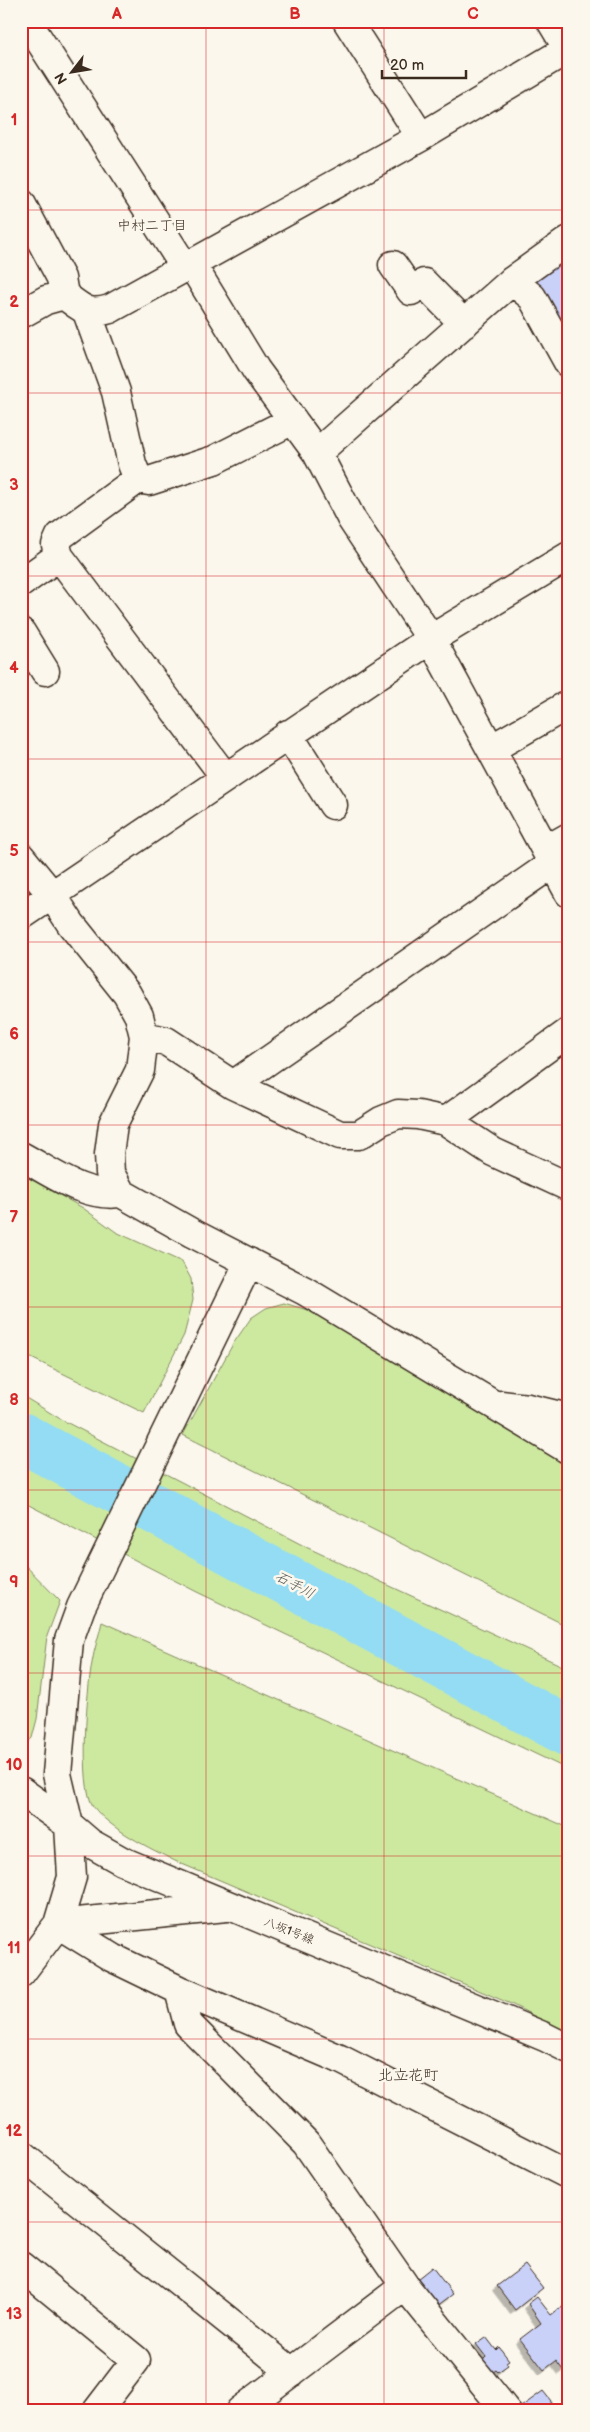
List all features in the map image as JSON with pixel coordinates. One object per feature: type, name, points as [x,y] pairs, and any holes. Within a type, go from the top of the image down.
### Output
[{"type":"street","points":[[27,21],[256,370],[317,453],[352,520],[431,639],[491,748],[555,850],[569,893]]},
{"type":"street","points":[[347,21],[421,137]]},
{"type":"street","points":[[86,312],[98,313],[110,309],[189,267],[421,137],[568,50],[551,21]]},
{"type":"street","points":[[21,203],[61,278],[64,295],[86,312],[116,392],[132,464],[138,479]]},
{"type":"street","points":[[317,453],[512,281],[569,240]]},
{"type":"street","points":[[393,265],[411,291],[424,283],[464,324]]},
{"type":"street","points":[[512,281],[532,297],[569,364]]},
{"type":"street","points":[[21,314],[46,300],[64,295]]},
{"type":"street","points":[[225,777],[59,556],[56,545],[60,536],[138,479],[149,481],[214,460],[293,420]]},
{"type":"street","points":[[21,583],[59,556]]},
{"type":"street","points":[[21,916],[431,639],[566,565]]},
{"type":"street","points":[[21,632],[45,671]]},
{"type":"street","points":[[491,748],[569,704]]},
{"type":"street","points":[[288,734],[332,805]]},
{"type":"street","points":[[233,1085],[555,850]]},
{"type":"street","points":[[21,857],[127,994],[138,1016],[144,1036],[140,1070],[113,1124],[109,1154],[110,1173],[121,1193],[192,1233],[305,1291],[488,1403],[569,1450]]},
{"type":"street","points":[[446,1121],[569,1032]]},
{"type":"street","points":[[144,1036],[166,1042],[233,1085],[340,1135],[358,1135],[398,1114],[418,1115],[446,1121],[493,1152],[569,1186]]},
{"type":"street","points":[[21,1156],[85,1190],[105,1195],[121,1193]]},
{"type":"street","points":[[21,1972],[58,1924],[72,1877],[69,1825],[57,1774],[69,1640],[81,1607],[249,1262]]},
{"type":"street","points":[[488,1403],[528,1408],[569,1418]]},
{"type":"street","name":"八坂1号線","points":[[21,1791],[69,1825],[90,1843],[122,1861],[545,2037],[569,2049]]},
{"type":"street","points":[[58,1924],[228,1906]]},
{"type":"street","points":[[58,1924],[113,1958],[179,1990],[340,2059],[569,2174]]},
{"type":"street","points":[[179,1990],[188,2024],[306,2143],[405,2286],[501,2409]]},
{"type":"street","points":[[21,2155],[292,2372]]},
{"type":"street","points":[[21,2266],[136,2360],[97,2411]]},
{"type":"street","points":[[240,2411],[405,2286]]},
{"type":"green space","points":[[21,1174],[83,1208],[116,1232],[182,1262],[191,1279],[193,1300],[184,1335],[144,1413],[21,1353]]},
{"type":"green space","points":[[284,1303],[314,1312],[569,1463],[569,1627],[183,1435],[233,1344],[251,1318],[266,1308]]},
{"type":"green space","points":[[21,1395],[62,1420],[308,1548],[569,1669],[569,1770],[197,1592],[21,1501]]},
{"type":"green space","points":[[21,1561],[60,1601],[47,1636],[37,1719],[32,1738],[21,1749]]},
{"type":"green space","points":[[102,1622],[569,1828],[569,2034],[511,2004],[175,1861],[142,1844],[109,1822],[93,1806],[86,1779],[85,1759],[86,1715],[90,1676]]},
{"type":"building","points":[[569,257],[569,337],[533,278]]},
{"type":"building","points":[[525,2265],[543,2288],[515,2310],[497,2286]]},
{"type":"building","points":[[432,2267],[453,2294],[437,2306],[417,2279]]},
{"type":"building","points":[[537,2297],[551,2315],[569,2301],[569,2366],[563,2370],[556,2361],[544,2370],[520,2339],[541,2323],[528,2304]]},
{"type":"building","points":[[486,2337],[496,2350],[499,2347],[509,2360],[506,2362],[508,2365],[498,2372],[496,2370],[493,2372],[483,2360],[486,2357],[476,2344]]},
{"type":"building","points":[[543,2391],[551,2401],[549,2405],[541,2411],[524,2411],[521,2407]]},
{"type":"waterway","name":"石手川","points":[[21,1437],[569,1732]]},
{"type":"district","name":"中村二丁目","points":[[152,225]]},
{"type":"district","name":"北立花町","points":[[408,2075]]}]
